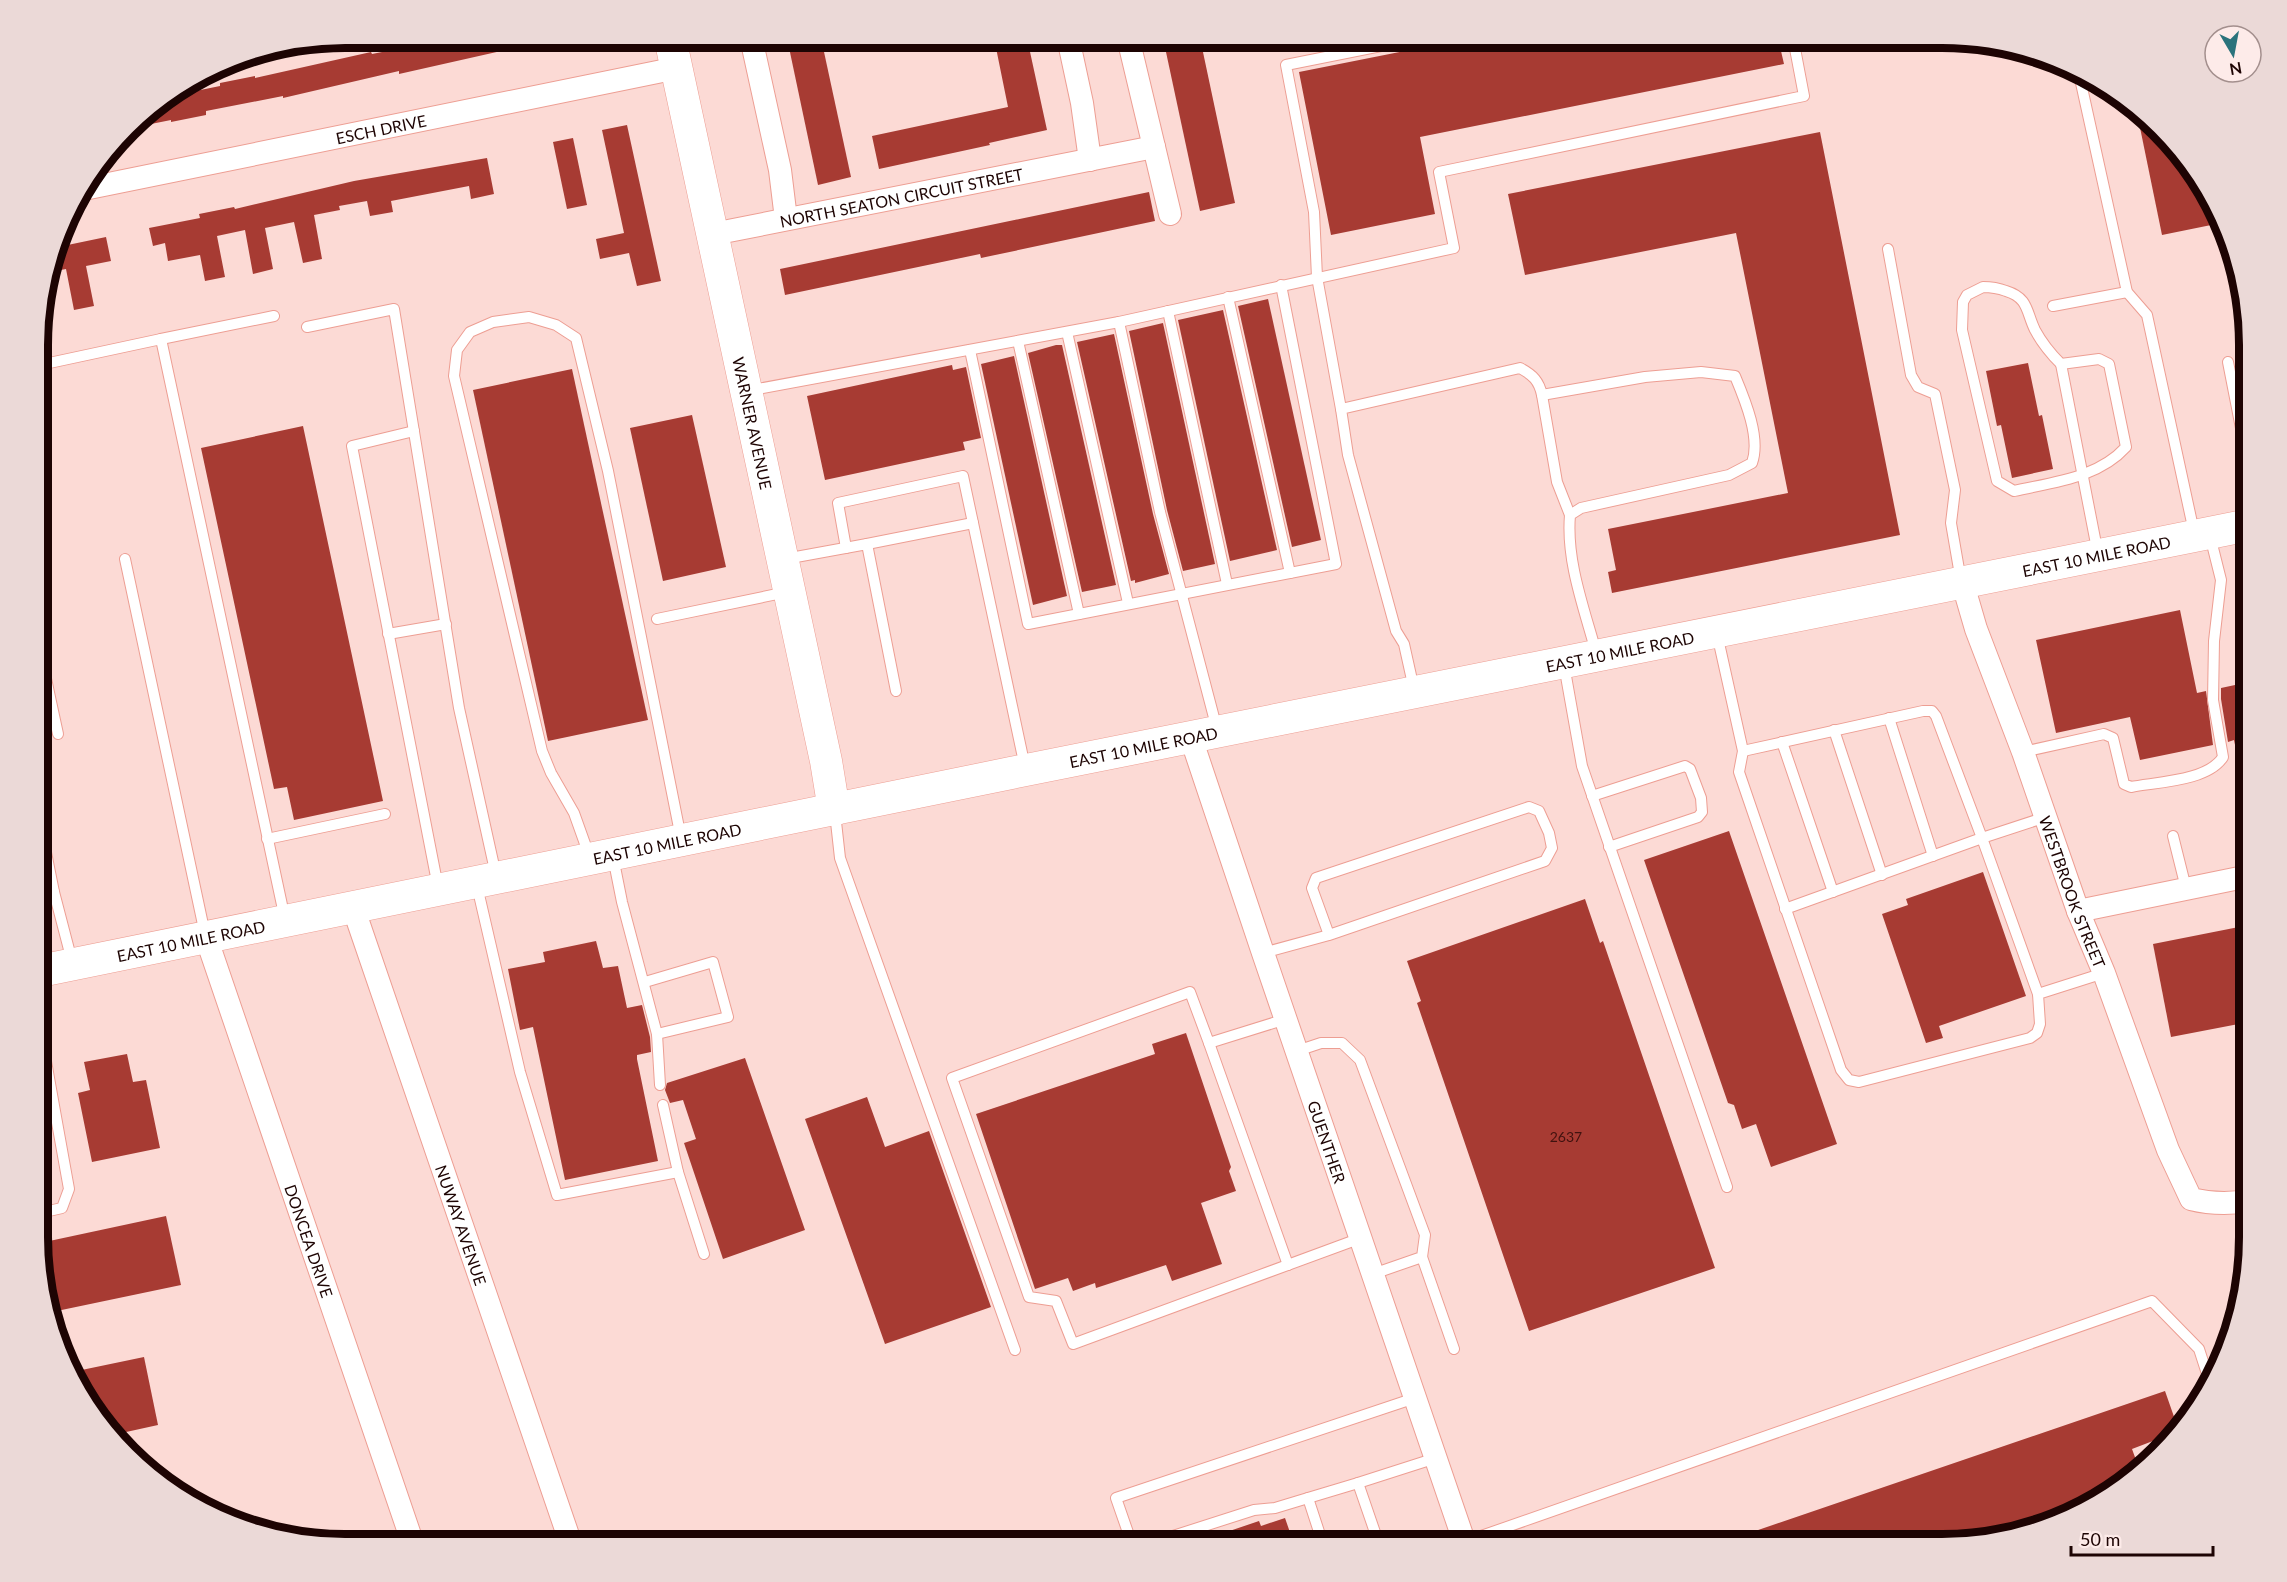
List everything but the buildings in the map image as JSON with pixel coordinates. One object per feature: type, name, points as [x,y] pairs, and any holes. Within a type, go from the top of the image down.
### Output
[{"type":"main road","name":"WARNER AVENUE","points":[[672,48],[826,761],[834,810]]},
{"type":"main road","name":"EAST 10 MILE ROAD","points":[[48,969],[1025,770],[2239,527]]},
{"type":"street","points":[[753,48],[780,170],[786,219]]},
{"type":"street","points":[[1070,48],[1082,103],[1090,160]]},
{"type":"street","points":[[1130,48],[1170,214]]},
{"type":"street","name":"ESCH DRIVE","points":[[94,187],[677,68]]},
{"type":"street","name":"NORTH SEATON CIRCUIT STREET","points":[[713,234],[1154,147]]},
{"type":"street","name":"WESTBROOK STREET","points":[[1962,582],[1976,629],[2047,817],[2078,911],[2104,973],[2168,1150],[2192,1199],[2209,1203],[2239,1202]]},
{"type":"street","name":"GUENTHER","points":[[1205,735],[1263,953],[1462,1534]]},
{"type":"street","points":[[2078,911],[2239,878]]},
{"type":"street","name":"NUWAY AVENUE","points":[[353,907],[568,1534]]},
{"type":"street","name":"DONCEA DRIVE","points":[[206,938],[410,1534]]},
{"type":"lane","points":[[1371,48],[1286,65],[1314,212],[1317,277],[1348,455],[1396,631],[1404,644],[1414,692]]},
{"type":"lane","points":[[747,392],[1119,322],[1454,248],[1439,172],[1804,96],[1795,48]]},
{"type":"lane","points":[[2023,752],[2104,734],[2113,738],[2124,784],[2131,787],[2202,774],[2217,766],[2223,758],[2214,700],[2214,641],[2221,580],[2202,534],[2147,315],[2127,292],[2081,83]]},
{"type":"lane","points":[[1888,249],[1911,375],[1918,387],[1935,394],[1955,490],[1951,523],[1962,582]]},
{"type":"lane","points":[[970,350],[1028,624],[1336,564],[1281,285]]},
{"type":"lane","points":[[2061,364],[2099,359],[2107,362],[2112,368],[2126,447],[2108,463],[2083,476],[2014,491],[1997,481],[1962,330],[1964,302],[1967,295],[1983,287],[1993,286],[2018,294],[2034,329],[2061,364],[2083,476],[2098,554]]},
{"type":"lane","points":[[2054,306],[2127,292]]},
{"type":"lane","points":[[1228,297],[1290,573]]},
{"type":"lane","points":[[308,327],[394,309],[520,1072],[557,1195],[678,1172]]},
{"type":"lane","points":[[1168,311],[1227,584]]},
{"type":"lane","points":[[48,363],[274,316]]},
{"type":"lane","points":[[660,1085],[657,1034],[622,902],[601,856],[551,773],[539,740],[453,376],[457,350],[470,332],[493,322],[529,317],[556,325],[576,338],[608,471],[682,841]]},
{"type":"lane","points":[[1119,322],[1160,512],[1181,593],[1205,735]]},
{"type":"lane","points":[[1067,332],[1128,603]]},
{"type":"lane","points":[[161,339],[286,921]]},
{"type":"lane","points":[[1018,341],[1079,614]]},
{"type":"lane","points":[[2228,362],[2239,418]]},
{"type":"lane","points":[[1341,409],[1520,368],[1531,374],[1539,384],[1542,395],[1557,482],[1570,515],[1569,530],[1573,564],[1597,655]]},
{"type":"lane","points":[[1542,395],[1645,377],[1701,372],[1735,376],[1746,402],[1756,451],[1752,463],[1730,475],[1581,508],[1570,515]]},
{"type":"lane","points":[[414,431],[352,446],[439,890]]},
{"type":"lane","points":[[846,548],[838,503],[963,476],[1025,770]]},
{"type":"lane","points":[[783,559],[973,523]]},
{"type":"lane","points":[[867,544],[896,691]]},
{"type":"lane","points":[[125,559],[206,938]]},
{"type":"lane","points":[[657,619],[790,592]]},
{"type":"lane","points":[[388,634],[446,624]]},
{"type":"lane","points":[[1716,631],[1743,751],[1739,772],[1841,1070],[1848,1080],[1859,1082],[2030,1038],[2037,1034],[2040,1024],[2038,994],[1982,838],[1936,716],[1932,711],[1888,718],[1743,751]]},
{"type":"lane","points":[[1564,662],[1581,766],[1727,1187]]},
{"type":"lane","points":[[48,688],[58,734]]},
{"type":"lane","points":[[1888,718],[1933,856]]},
{"type":"lane","points":[[1834,730],[1882,875]]},
{"type":"lane","points":[[1782,742],[1833,892]]},
{"type":"lane","points":[[1592,796],[1685,766],[1690,769],[1701,798],[1702,812],[1698,817],[1610,848]]},
{"type":"lane","points":[[1263,953],[1329,935],[1545,861],[1552,848],[1549,833],[1539,810],[1529,807],[1316,878],[1312,888],[1329,935]]},
{"type":"lane","points":[[834,810],[840,858],[1015,1350]]},
{"type":"lane","points":[[267,839],[385,814]]},
{"type":"lane","points":[[1785,909],[2047,817]]},
{"type":"lane","points":[[2173,836],[2186,888]]},
{"type":"lane","points":[[48,862],[73,964]]},
{"type":"lane","points":[[48,893],[54,892]]},
{"type":"lane","points":[[645,982],[713,962],[728,1017],[657,1034]]},
{"type":"lane","points":[[2038,994],[2104,973]]},
{"type":"lane","points":[[1288,1265],[1190,992],[952,1078],[1029,1298],[1056,1301],[1073,1344],[1288,1265],[1360,1238]]},
{"type":"lane","points":[[1209,1043],[1286,1018]]},
{"type":"lane","points":[[1297,1051],[1321,1043],[1342,1043],[1360,1060],[1425,1235],[1422,1257],[1454,1349]]},
{"type":"lane","points":[[48,1073],[69,1190],[62,1208],[48,1211]]},
{"type":"lane","points":[[663,1105],[678,1172],[704,1254]]},
{"type":"lane","points":[[1373,1274],[1422,1257]]},
{"type":"lane","points":[[1491,1534],[2152,1301],[2199,1349],[2207,1371]]},
{"type":"lane","points":[[1129,1534],[1116,1498],[1415,1398]]},
{"type":"lane","points":[[1179,1534],[1254,1510],[1275,1508],[1436,1458]]},
{"type":"lane","points":[[1358,1483],[1376,1534]]},
{"type":"lane","points":[[1308,1498],[1320,1534]]}]
